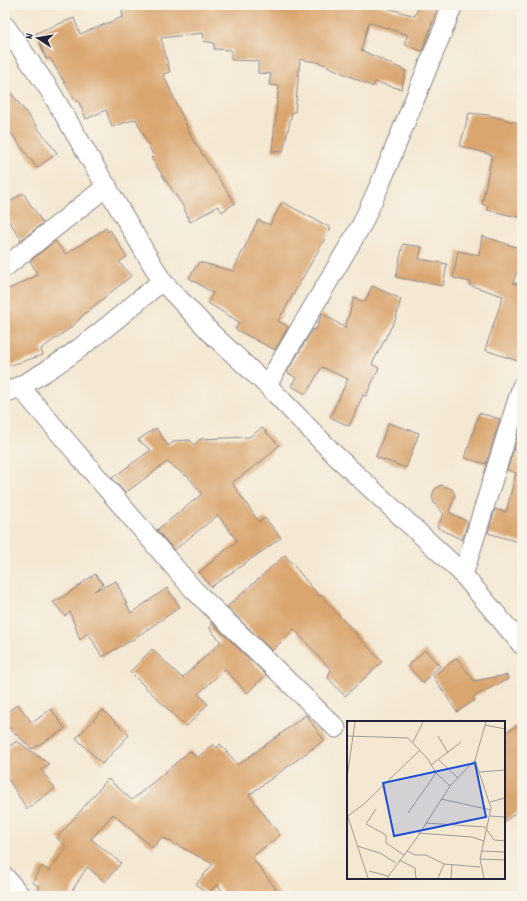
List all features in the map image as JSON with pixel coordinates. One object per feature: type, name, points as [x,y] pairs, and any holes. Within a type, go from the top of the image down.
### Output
[{"type":"street","points":[[267,385],[362,224],[381,182],[453,5]]},
{"type":"street","points":[[5,26],[49,89],[162,281],[213,336],[267,385],[336,456],[463,575],[522,645]]},
{"type":"street","points":[[5,267],[106,186]]},
{"type":"street","points":[[162,281],[86,344],[13,390],[193,589],[336,728]]},
{"type":"street","points":[[463,575],[522,386]]},
{"type":"street","points":[[5,878],[20,896]]},
{"type":"building","points":[[153,5],[377,5],[415,16],[419,5],[437,10],[422,51],[404,44],[408,35],[369,22],[361,50],[406,71],[401,89],[375,82],[373,87],[321,63],[300,59],[295,112],[292,112],[283,152],[272,151],[279,86],[269,85],[271,74],[258,73],[258,61],[231,60],[231,50],[214,49],[214,43],[204,41],[203,33],[161,38],[170,72],[163,74],[193,140],[235,203],[222,212],[218,206],[190,222],[183,206],[151,158],[154,157],[136,119],[112,127],[106,110],[86,119],[78,100],[76,102],[50,58],[46,59],[36,33],[74,18],[80,34],[123,17],[122,10]]},
{"type":"building","points":[[5,85],[57,153],[37,168],[5,125]]},
{"type":"building","points":[[469,113],[488,115],[522,124],[522,218],[487,210],[488,206],[482,204],[492,155],[460,146]]},
{"type":"building","points":[[23,193],[43,223],[20,241],[21,239],[5,215],[5,205]]},
{"type":"building","points":[[282,202],[331,228],[278,321],[288,327],[275,350],[235,329],[239,322],[208,303],[213,293],[189,278],[199,262],[233,271],[258,220],[270,225]]},
{"type":"building","points":[[106,228],[108,232],[110,230],[127,257],[119,262],[131,276],[84,314],[73,326],[41,349],[43,355],[5,367],[5,291],[38,275],[30,261],[55,241],[66,254]]},
{"type":"building","points":[[482,236],[522,249],[522,257],[513,283],[522,285],[522,353],[518,361],[485,350],[503,296],[469,285],[470,282],[453,278],[458,251],[479,255]]},
{"type":"building","points":[[403,244],[422,247],[419,259],[447,264],[443,286],[396,277]]},
{"type":"building","points":[[372,286],[401,299],[396,318],[372,364],[379,368],[366,396],[363,395],[349,426],[330,417],[348,379],[322,367],[306,394],[291,386],[296,378],[287,372],[313,329],[316,330],[322,313],[345,328],[354,298],[365,302]]},
{"type":"building","points":[[479,413],[500,419],[486,464],[465,458]]},
{"type":"building","points":[[388,423],[419,433],[406,468],[376,457]]},
{"type":"building","points":[[521,425],[522,543],[488,533],[495,509],[506,512],[516,473],[507,470]]},
{"type":"building","points":[[156,428],[168,446],[175,441],[190,440],[194,445],[200,439],[249,437],[262,428],[279,445],[267,457],[232,483],[259,522],[265,518],[281,538],[211,587],[199,572],[237,541],[218,515],[174,550],[157,530],[202,494],[187,475],[186,476],[167,462],[125,493],[112,478],[151,450],[138,440]]},
{"type":"building","points":[[441,485],[452,489],[455,495],[449,512],[468,522],[462,540],[437,527],[444,514],[434,503],[432,496],[435,489]]},
{"type":"building","points":[[285,555],[319,596],[320,595],[382,662],[345,696],[328,678],[331,670],[294,629],[272,651],[227,607]]},
{"type":"building","points":[[95,574],[103,584],[94,591],[116,581],[131,613],[167,588],[180,607],[132,640],[102,657],[88,632],[80,640],[70,612],[65,616],[53,602],[63,597]]},
{"type":"building","points":[[211,622],[266,675],[247,693],[225,669],[198,694],[208,704],[186,727],[130,672],[152,649],[182,678],[221,642],[210,629]]},
{"type":"building","points":[[425,650],[440,666],[423,683],[408,666]]},
{"type":"building","points":[[457,658],[474,681],[507,675],[508,679],[473,697],[475,700],[457,712],[433,676]]},
{"type":"building","points":[[18,704],[32,723],[51,709],[65,729],[32,749],[5,724],[5,714]]},
{"type":"building","points":[[103,710],[129,735],[102,764],[76,738]]},
{"type":"building","points":[[306,715],[324,740],[249,795],[280,835],[252,857],[281,896],[226,896],[217,884],[208,895],[196,884],[213,864],[162,837],[153,848],[113,814],[91,839],[121,863],[105,882],[87,867],[69,896],[34,896],[40,887],[32,882],[42,866],[50,871],[66,846],[57,838],[108,779],[132,800],[190,751],[197,758],[213,744],[217,748],[220,744],[238,765]]},
{"type":"building","points":[[522,722],[522,808],[505,821],[505,733]]},
{"type":"building","points":[[17,741],[49,764],[41,770],[55,788],[27,809],[5,774],[5,749]]}]
